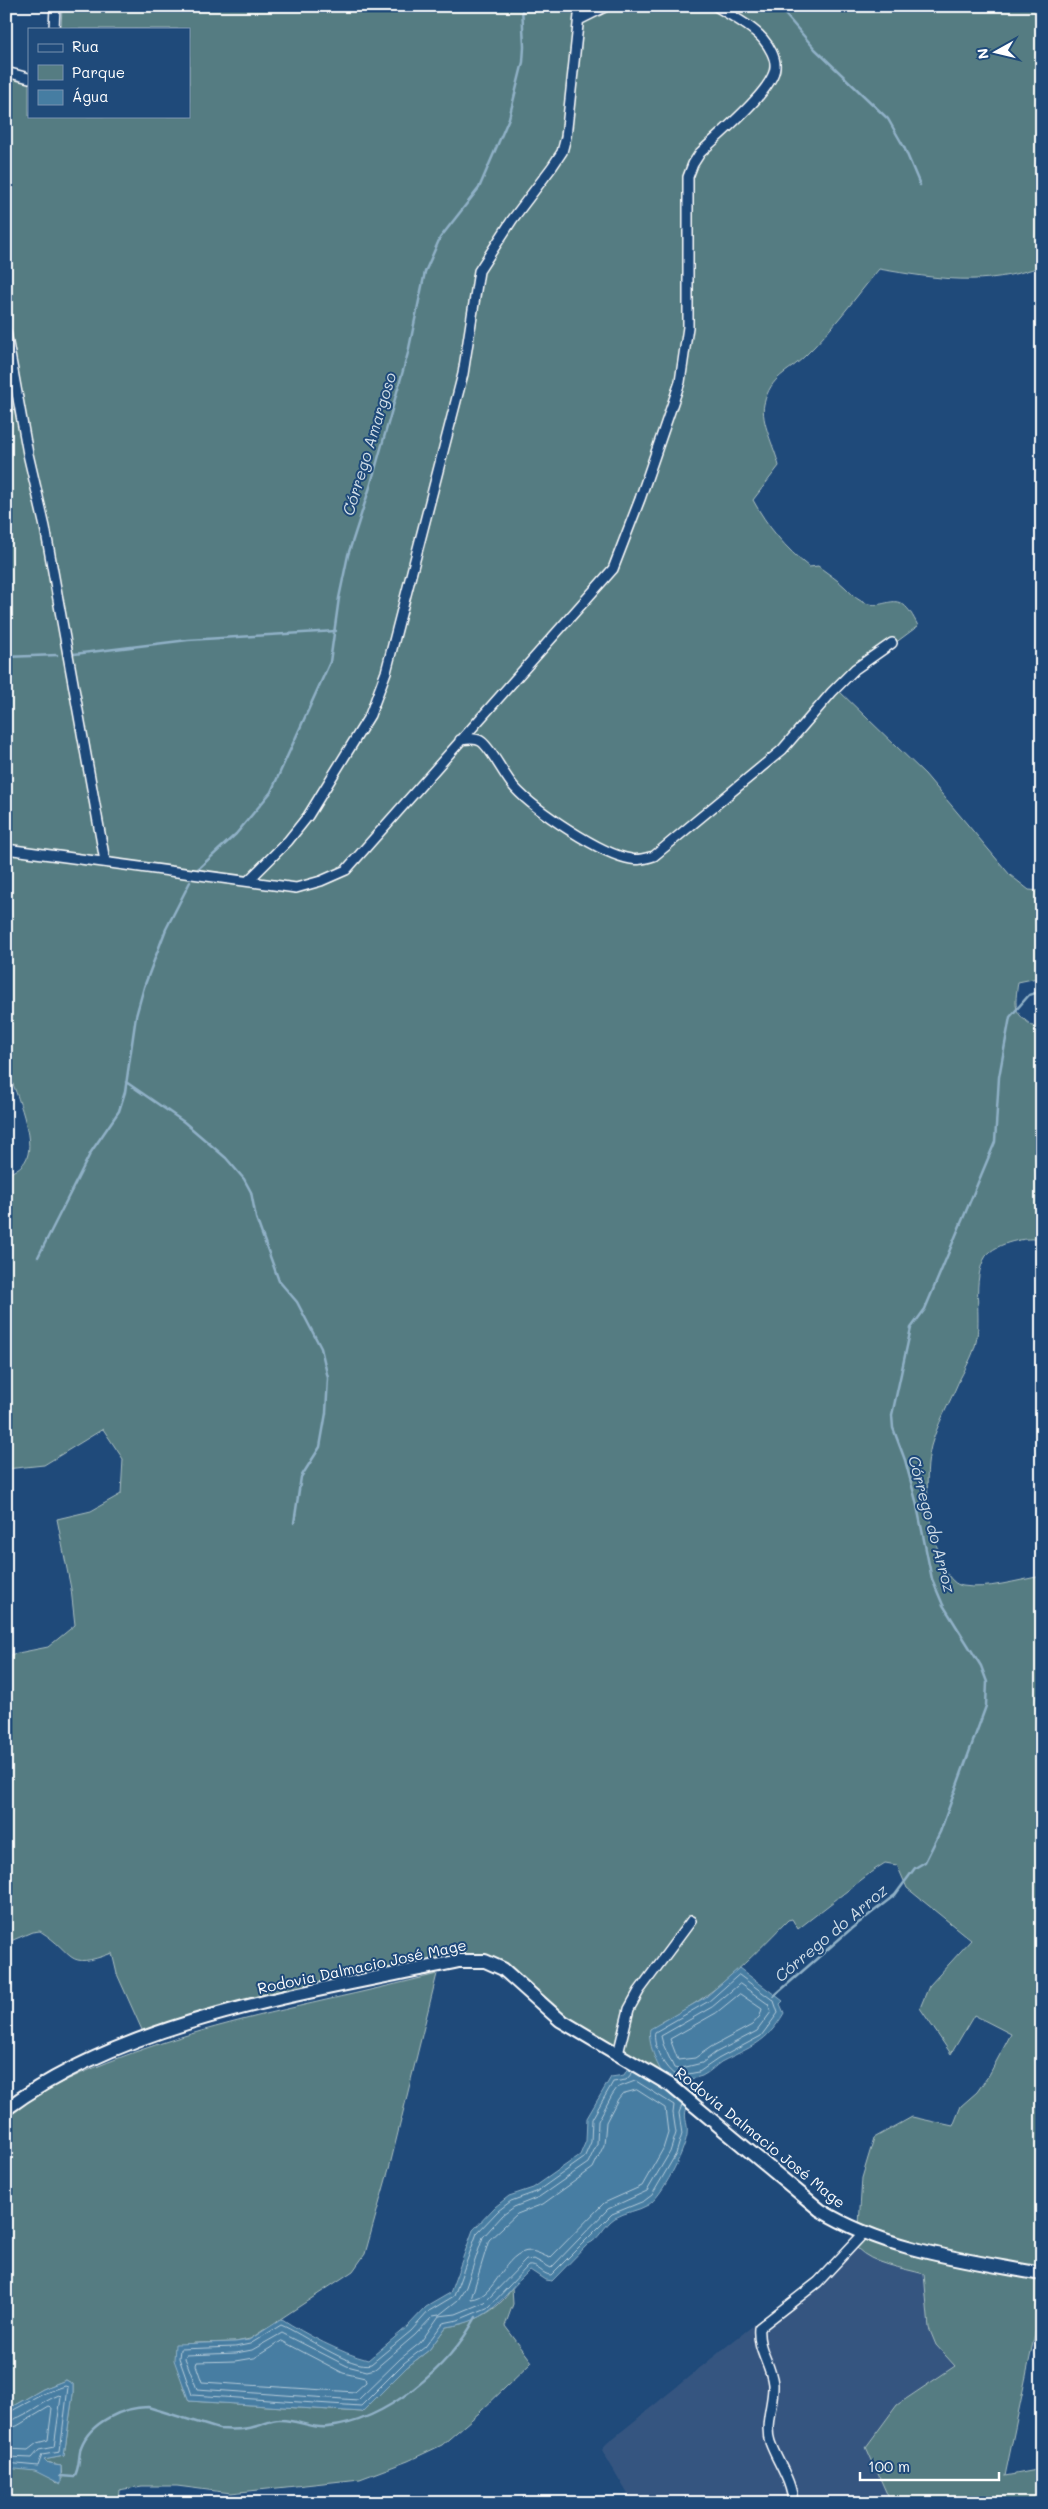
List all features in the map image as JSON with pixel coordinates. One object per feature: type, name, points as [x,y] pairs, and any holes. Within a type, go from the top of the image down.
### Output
[{"type":"street","points":[[54,28],[55,6]]},
{"type":"street","points":[[248,881],[288,841],[308,816],[370,716],[386,672],[464,374],[479,271],[487,256],[562,152],[566,137],[580,6]]},
{"type":"street","points":[[579,20],[607,6]]},
{"type":"street","points":[[6,849],[296,888],[321,881],[346,870],[613,569],[673,407],[686,354],[688,327],[688,177],[692,164],[700,153],[770,84],[776,66],[763,39],[740,21],[716,6]]},
{"type":"street","points":[[6,72],[28,78]]},
{"type":"street","points":[[6,332],[28,454],[45,527],[105,861]]},
{"type":"street","points":[[460,740],[477,739],[483,743],[500,770],[533,805],[605,851],[632,860],[642,859],[654,856],[782,750],[832,692],[855,669],[892,643]]},
{"type":"street","points":[[618,2054],[630,2009],[638,1991],[691,1921]]},
{"type":"street","name":"Rodovia Dalmacio José Mage","points":[[6,2109],[29,2092],[58,2075],[183,2024],[294,1996],[472,1960],[485,1961],[503,1969],[560,2020],[670,2085],[820,2210],[844,2225],[890,2243],[1042,2274]]},
{"type":"street","points":[[793,2503],[790,2485],[768,2434],[773,2386],[771,2369],[760,2345],[759,2328],[818,2282],[864,2233]]},
{"type":"shaded area","points":[[857,2248],[863,2254],[890,2265],[924,2274],[929,2328],[936,2345],[955,2366],[897,2405],[866,2447],[891,2503],[633,2503],[602,2450],[606,2444],[833,2263]]},
{"type":"green space","points":[[62,6],[1042,6],[1042,266],[1021,273],[980,279],[941,278],[879,269],[825,336],[775,381],[767,394],[763,411],[764,418],[779,466],[753,500],[764,519],[778,536],[809,567],[818,566],[861,601],[870,604],[898,602],[904,605],[911,613],[918,626],[848,678],[837,689],[925,774],[1010,875],[1029,890],[1042,891],[1042,977],[1018,982],[1016,1002],[1018,1013],[1042,1033],[1042,1240],[1028,1239],[1004,1244],[986,1256],[979,1276],[978,1332],[975,1348],[943,1414],[931,1446],[927,1484],[929,1510],[938,1552],[945,1571],[953,1581],[963,1586],[981,1587],[1042,1576],[1042,2269],[905,2242],[859,2225],[862,2178],[874,2138],[912,2117],[953,2126],[961,2106],[977,2092],[989,2075],[1011,2034],[974,2015],[951,2054],[920,2008],[929,1986],[971,1940],[907,1888],[897,1865],[885,1863],[874,1870],[798,1929],[792,1919],[788,1920],[730,1977],[699,2001],[662,2022],[665,2076],[569,2019],[492,1960],[224,2015],[146,2039],[117,1974],[112,1953],[97,1958],[78,1960],[40,1931],[32,1932],[6,1943],[6,1658],[13,1654],[48,1647],[75,1625],[71,1589],[57,1519],[91,1511],[121,1494],[123,1459],[103,1429],[44,1465],[6,1469],[6,1175],[23,1164],[27,1158],[29,1145],[26,1123],[6,1068],[6,75],[28,81],[28,118],[190,118],[190,28],[61,28]]},
{"type":"green space","points":[[437,1974],[390,2165],[365,2254],[353,2271],[250,2339],[235,2342],[193,2343],[183,2385],[189,2401],[362,2412],[407,2367],[429,2350],[446,2327],[465,2323],[484,2315],[499,2304],[512,2288],[513,2304],[505,2326],[532,2362],[479,2413],[442,2445],[408,2461],[360,2479],[231,2493],[177,2486],[142,2486],[119,2490],[118,2503],[6,2503],[6,2468],[39,2472],[56,2483],[62,2479],[61,2466],[45,2463],[43,2460],[64,2456],[73,2384],[66,2380],[43,2389],[6,2410],[6,2113],[56,2085],[108,2062],[161,2043],[271,2013]]},
{"type":"green space","points":[[864,2237],[1042,2279],[1042,2300],[1005,2476],[1042,2469],[1042,2503],[891,2503],[866,2447],[897,2405],[955,2366],[936,2345],[929,2328],[924,2274],[888,2265],[871,2258],[857,2248]]},
{"type":"water","points":[[739,1968],[783,2001],[780,2004],[784,2013],[778,2023],[757,2043],[721,2062],[702,2076],[676,2082],[665,2076],[653,2054],[649,2034],[650,2029],[706,1997]]},
{"type":"water","points":[[630,2064],[689,2102],[685,2116],[687,2135],[685,2143],[672,2173],[654,2200],[644,2207],[611,2221],[552,2281],[545,2280],[530,2270],[485,2314],[462,2324],[446,2327],[429,2350],[407,2367],[362,2412],[189,2401],[174,2360],[175,2344],[249,2340],[282,2319],[301,2331],[346,2353],[368,2360],[407,2327],[426,2307],[450,2293],[473,2230],[495,2207],[509,2196],[533,2188],[580,2155],[586,2141],[587,2118],[611,2077],[624,2075]]},
{"type":"water","points":[[66,2380],[73,2384],[73,2394],[64,2456],[44,2460],[48,2464],[61,2466],[61,2484],[35,2471],[6,2468],[6,2410],[43,2389]]},
{"type":"waterway","name":"Córrego Amargoso","points":[[198,869],[236,834],[271,792],[330,662],[339,598],[348,555],[370,487],[408,353],[425,272],[440,238],[479,188],[509,118],[523,62],[522,6]]},
{"type":"waterway","points":[[778,6],[815,49],[888,119],[904,147],[920,185]]},
{"type":"waterway","points":[[74,654],[188,640],[336,631]]},
{"type":"waterway","points":[[6,657],[57,655]]},
{"type":"waterway","name":"Córrego Amargoso","points":[[38,1257],[91,1152],[119,1111],[125,1092],[136,1016],[144,987],[166,929],[190,882]]},
{"type":"waterway","name":"Córrego do Arroz","points":[[774,1996],[852,1928],[895,1895],[915,1868],[925,1862],[940,1832],[986,1706],[987,1682],[981,1666],[943,1605],[932,1579],[916,1501],[905,1460],[893,1428],[892,1415],[911,1328],[925,1309],[995,1142],[999,1077],[1010,1017],[1029,995],[1042,991]]},
{"type":"waterway","name":"Córrego Amargoso","points":[[126,1082],[184,1122],[226,1158],[244,1179],[251,1192],[256,1218],[279,1281],[297,1302],[321,1348],[328,1378],[326,1413],[320,1447],[301,1477],[294,1523]]},
{"type":"waterway","name":"Córrego do Arroz","points":[[60,2476],[74,2477],[85,2438],[100,2423],[119,2413],[139,2408],[148,2407],[219,2429],[229,2430],[248,2428],[279,2420],[316,2427],[350,2423],[393,2403],[414,2389],[450,2355],[476,2317]]}]
